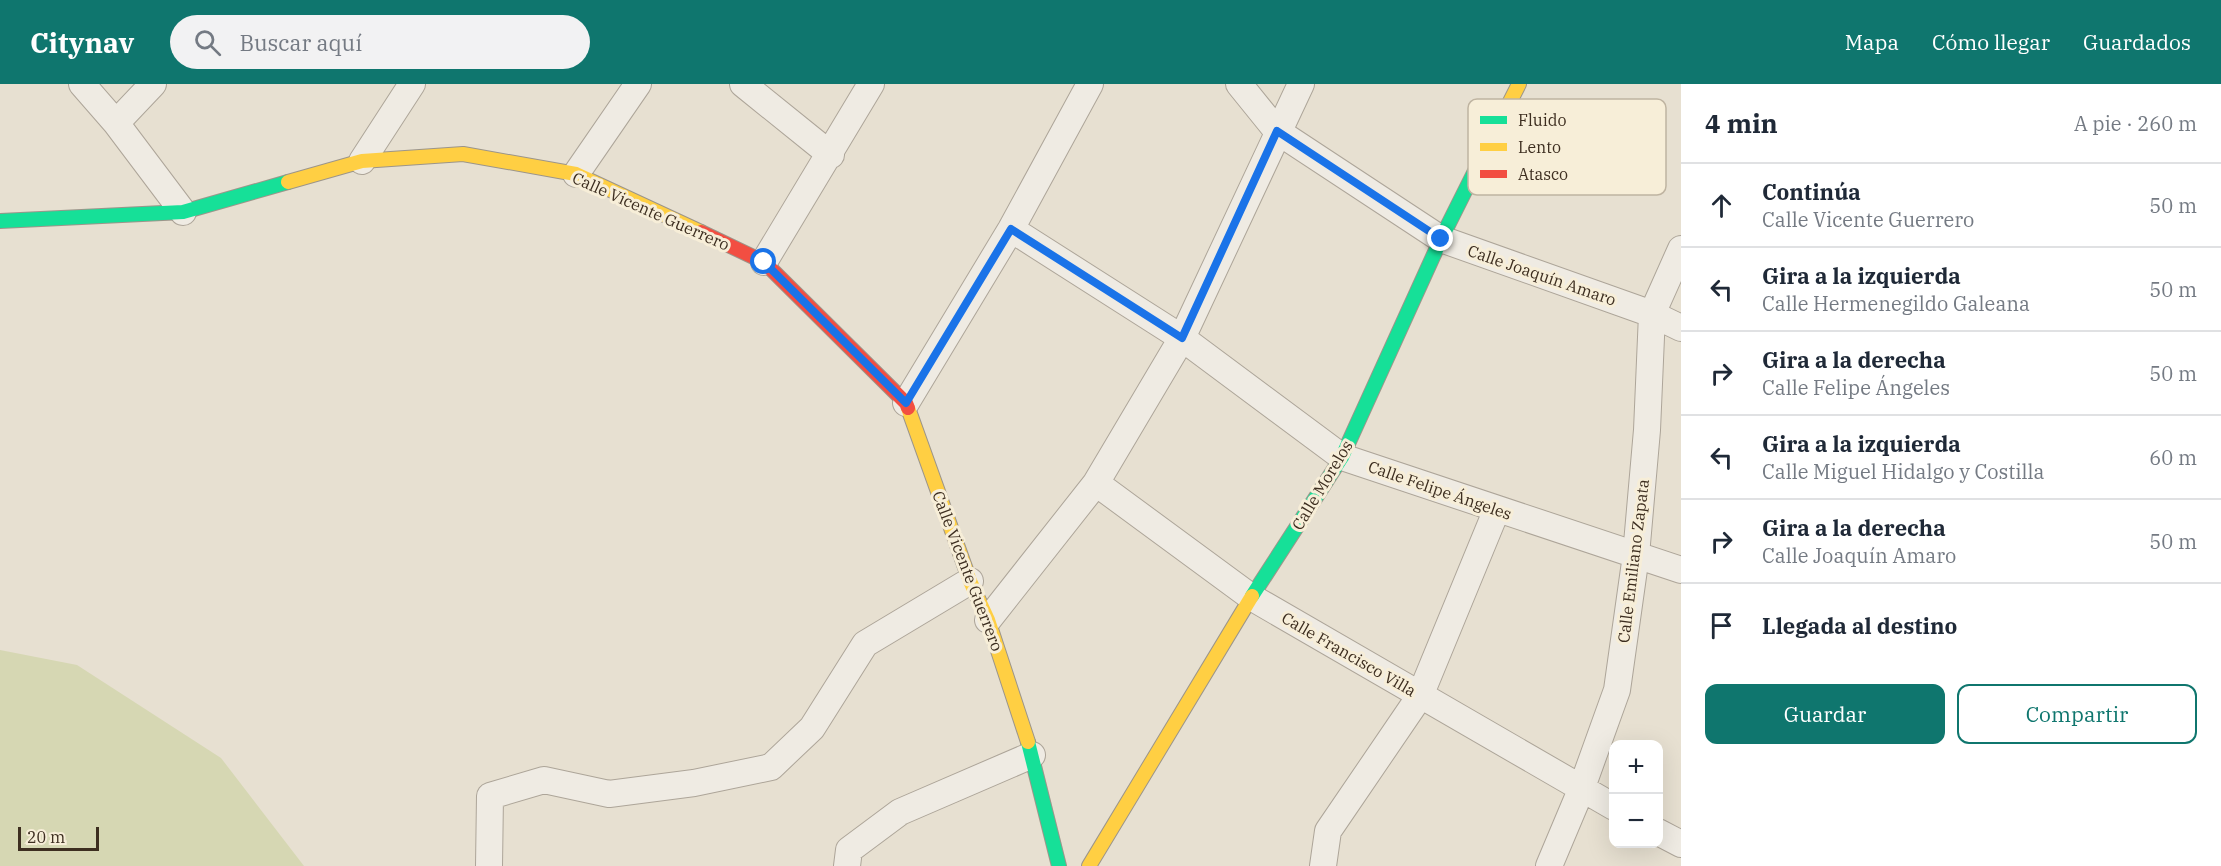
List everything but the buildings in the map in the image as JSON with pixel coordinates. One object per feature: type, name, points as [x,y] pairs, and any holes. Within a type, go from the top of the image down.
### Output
[{"type":"street","points":[[82,84],[116,123],[183,212]]},
{"type":"street","points":[[116,123],[153,84]]},
{"type":"street","points":[[362,161],[412,84]]},
{"type":"street","points":[[576,174],[638,84]]},
{"type":"street","points":[[743,84],[831,155]]},
{"type":"street","points":[[764,262],[831,155],[871,84]]},
{"type":"street","points":[[906,403],[1011,229],[1090,84]]},
{"type":"street","name":"Calle Joaquín Amaro","points":[[1239,84],[1277,131],[1441,239],[1652,314],[1681,328]]},
{"type":"street","points":[[988,620],[1096,483],[1182,338],[1301,84]]},
{"type":"street","name":"Calle Morelos","points":[[1511,99],[1519,84]]},
{"type":"street","name":"Calle Vicente Guerrero","points":[[0,221],[183,212],[362,161],[464,154],[576,174],[764,262],[906,403],[970,581],[988,620],[1032,755],[1059,866]]},
{"type":"street","name":"Calle Morelos","points":[[1089,866],[1251,597],[1342,457],[1441,239],[1468,185]]},
{"type":"street","name":"Calle Felipe Ángeles","points":[[1011,229],[1182,338],[1342,457],[1681,570]]},
{"type":"street","name":"Calle Emiliano Zapata","points":[[1549,866],[1581,790],[1617,690],[1636,555],[1647,430],[1652,314],[1681,249]]},
{"type":"street","name":"Calle Francisco Villa","points":[[1096,483],[1251,597],[1609,804]]},
{"type":"street","points":[[1323,866],[1328,831],[1420,696],[1497,509]]},
{"type":"street","points":[[489,866],[490,796],[544,780],[609,794],[694,783],[771,767],[812,728],[865,644],[970,581]]},
{"type":"street","points":[[847,866],[849,850],[900,812],[1032,755]]},
{"type":"street","points":[[1663,834],[1681,844]]},
{"type":"green space","points":[[0,650],[77,665],[221,758],[304,866],[0,866]]},
{"type":"traffic: fast","points":[[0,221],[183,212],[288,182]]},
{"type":"traffic: fast","points":[[1252,596],[1342,457],[1441,239],[1468,185]]},
{"type":"traffic: fast","points":[[1028,742],[1059,866]]},
{"type":"traffic: slow","points":[[1511,99],[1519,84]]},
{"type":"traffic: slow","points":[[288,182],[362,161],[463,154],[576,174],[701,232]]},
{"type":"traffic: slow","points":[[908,408],[970,581],[988,620],[1028,742]]},
{"type":"traffic: slow","points":[[1089,866],[1252,596]]},
{"type":"traffic: jam","points":[[701,232],[764,262],[906,403],[908,408]]},
{"type":"route","points":[[764,262],[906,403],[1011,229],[1182,338],[1277,131],[1441,239]]}]
